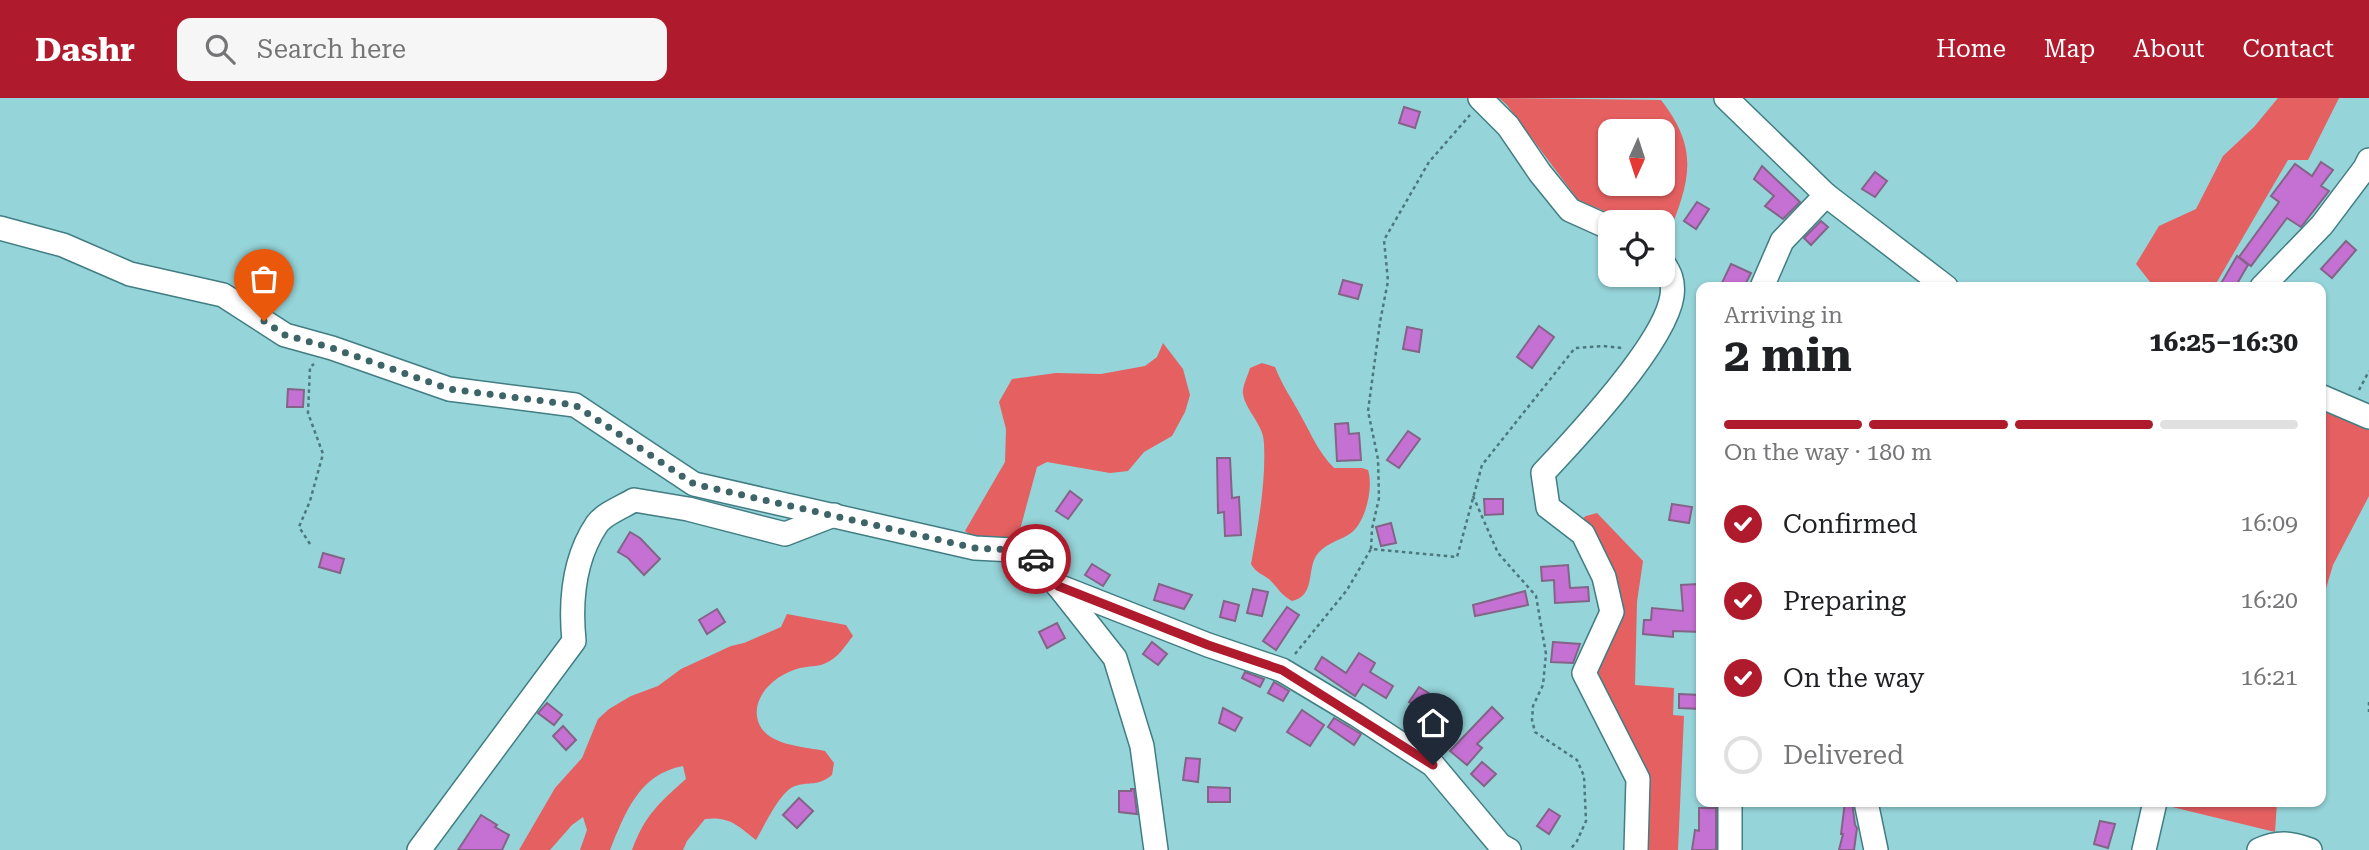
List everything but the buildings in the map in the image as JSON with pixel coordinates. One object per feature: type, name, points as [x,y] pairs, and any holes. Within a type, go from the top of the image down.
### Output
[{"type":"street","points":[[1726,98],[1826,195],[1939,282]]},
{"type":"street","points":[[1481,99],[1508,126],[1540,173],[1570,210],[1598,223]]},
{"type":"street","points":[[2267,282],[2322,225],[2369,160]]},
{"type":"street","points":[[1764,282],[1782,241],[1826,195]]},
{"type":"street","points":[[0,228],[63,245],[131,274],[223,295],[285,335],[332,348],[449,389],[575,405],[694,484],[975,548],[1030,551],[1115,658],[1142,746],[1156,850]]},
{"type":"street","points":[[1636,850],[1639,779],[1584,673],[1612,612],[1604,577],[1583,534],[1548,507],[1544,473],[1575,440],[1645,351],[1664,318],[1671,287]]},
{"type":"street","points":[[2326,399],[2369,417]]},
{"type":"street","points":[[419,850],[574,641],[572,615],[577,566],[598,522],[635,500],[688,509],[785,534],[834,515]]},
{"type":"street","points":[[1058,586],[1208,645],[1282,670],[1433,765],[1500,845],[1509,850]]},
{"type":"street","points":[[1730,807],[1730,850]]},
{"type":"street","points":[[1867,807],[1876,850]]},
{"type":"street","points":[[2144,850],[2154,807]]},
{"type":"street","points":[[2259,850],[2286,842],[2310,850]]},
{"type":"path","points":[[1282,670],[1347,590],[1371,549],[1372,529],[1379,498],[1378,459],[1368,411],[1388,281],[1384,240],[1429,162],[1481,99]]},
{"type":"path","points":[[1371,549],[1457,557],[1482,465],[1576,348],[1602,346],[1645,351]]},
{"type":"path","points":[[310,544],[299,527],[310,501],[323,454],[308,413],[310,367],[332,348]]},
{"type":"path","points":[[1473,496],[1498,553],[1536,596],[1546,654],[1543,685],[1533,706],[1535,732],[1577,760],[1584,776],[1586,821],[1570,850]]},
{"type":"path","points":[[2369,702],[2369,712]]},
{"type":"shaded area","points":[[1499,98],[1661,100],[1674,119],[1598,119],[1598,196],[1675,196],[1675,120],[1682,135],[1687,168],[1675,216],[1675,210],[1602,210],[1578,200]]},
{"type":"shaded area","points":[[2278,98],[2339,98],[2308,160],[2288,160],[2217,282],[2150,282],[2136,264],[2159,226],[2196,209],[2223,156],[2254,127]]},
{"type":"shaded area","points":[[1163,343],[1183,369],[1190,395],[1185,412],[1172,436],[1144,452],[1128,471],[1110,473],[1047,462],[1037,467],[1018,537],[973,537],[965,531],[1005,462],[1006,429],[999,402],[1012,379],[1056,373],[1101,374],[1145,366],[1157,357]]},
{"type":"shaded area","points":[[1262,363],[1275,367],[1316,443],[1334,468],[1362,468],[1368,470],[1370,478],[1367,506],[1359,524],[1348,535],[1319,552],[1313,562],[1307,589],[1292,601],[1251,564],[1263,489],[1264,444],[1261,430],[1248,407],[1243,391],[1250,368]]},
{"type":"shaded area","points":[[2326,412],[2369,430],[2369,496],[2333,565],[2326,588]]},
{"type":"shaded area","points":[[1597,513],[1643,561],[1637,602],[1635,685],[1674,688],[1673,715],[1684,716],[1678,850],[1640,850],[1642,779],[1590,673],[1618,622],[1579,521]]},
{"type":"shaded area","points":[[787,614],[846,625],[853,636],[830,661],[791,671],[775,680],[763,693],[757,708],[760,727],[766,734],[784,743],[825,751],[834,763],[832,775],[822,781],[789,789],[778,802],[756,840],[739,826],[714,818],[705,819],[683,850],[632,850],[654,810],[686,779],[683,766],[668,770],[645,786],[628,809],[610,850],[580,850],[587,830],[583,817],[572,825],[550,850],[519,850],[555,788],[582,758],[598,719],[609,709],[631,696],[658,686],[681,669],[781,627]]},
{"type":"shaded area","points":[[2172,807],[2277,807],[2275,832]]},
{"type":"way so far","points":[[264,321],[285,335],[332,348],[449,389],[575,405],[694,484],[975,548],[1030,551],[1036,559]]},
{"type":"route","points":[[1036,559],[1058,586],[1152,624],[1282,670],[1433,765]]}]
